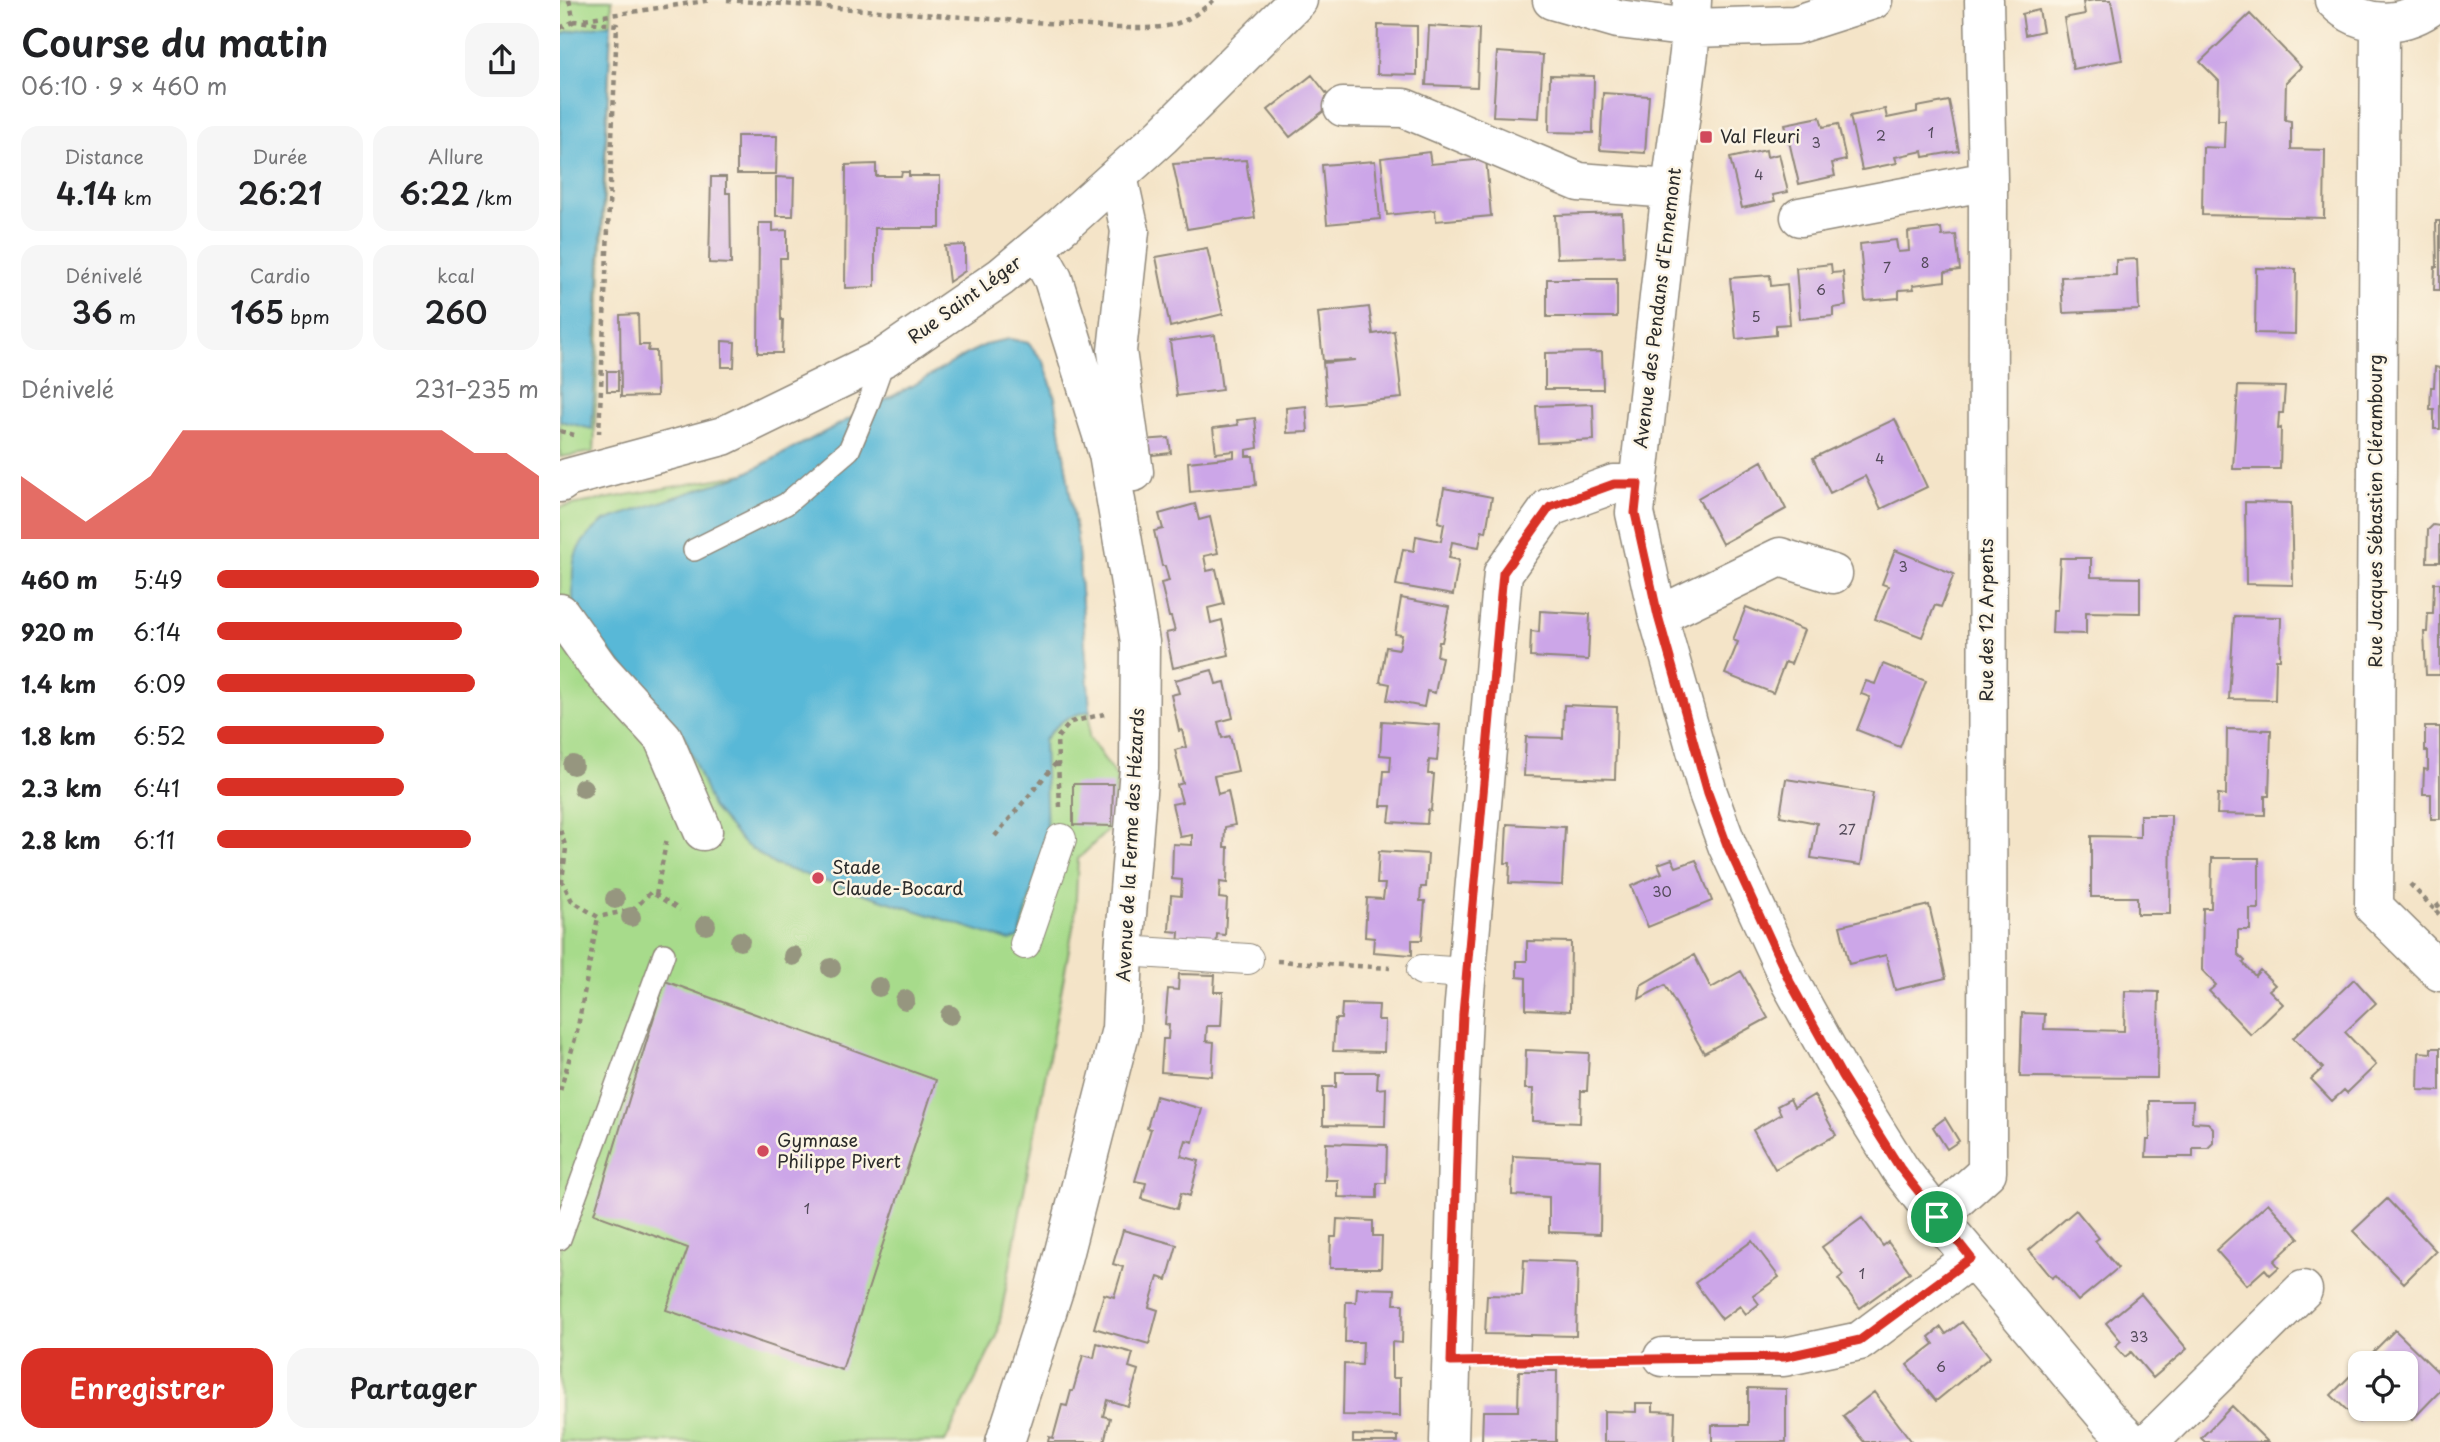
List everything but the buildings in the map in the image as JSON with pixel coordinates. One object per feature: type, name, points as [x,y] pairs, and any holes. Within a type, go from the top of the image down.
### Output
[{"type":"street","name":"Rue Saint Léger","points":[[560,483],[567,478],[723,436],[885,357],[1001,277],[1036,248],[1162,136],[1298,0]]},
{"type":"street","points":[[1552,0],[1618,19],[1692,14],[1795,25],[1873,0]]},
{"type":"street","name":"Rue des 12 Arpents","points":[[1937,1217],[1987,1172],[1988,181],[1984,0]]},
{"type":"street","points":[[2334,0],[2360,18],[2380,23],[2435,12]]},
{"type":"street","name":"Avenue des Pendans d'Ennemont","points":[[1692,14],[1635,513],[1658,616],[1708,793],[1727,845],[1790,982],[1842,1076],[1900,1168],[1971,1258],[2109,1420],[2131,1442]]},
{"type":"street","name":"Rue Jacques Sébastien Clérambourg","points":[[2380,23],[2374,907],[2440,972]]},
{"type":"street","points":[[1343,107],[1404,108],[1579,182],[1671,189]]},
{"type":"street","points":[[1118,176],[1130,231],[1117,351],[1137,492]]},
{"type":"street","points":[[1800,217],[1988,181]]},
{"type":"street","name":"Avenue de la Ferme des Hézards","points":[[1005,1442],[1055,1287],[1121,1029],[1124,951],[1139,768],[1140,642],[1108,454],[1053,279],[1036,248]]},
{"type":"street","points":[[1449,1442],[1458,1122],[1466,973],[1503,573],[1550,507],[1614,484],[1638,484]]},
{"type":"street","points":[[1658,616],[1780,557],[1833,574]]},
{"type":"street","points":[[560,613],[599,668],[663,738],[703,831]]},
{"type":"street","points":[[1025,944],[1061,839]]},
{"type":"street","points":[[1124,951],[1248,959]]},
{"type":"street","points":[[1422,970],[1466,973]]},
{"type":"street","points":[[1663,1357],[1784,1357],[1860,1340],[1971,1258]]},
{"type":"street","points":[[2149,1442],[2302,1290]]},
{"type":"lane","points":[[694,550],[786,504],[849,450],[885,357]]},
{"type":"lane","points":[[560,1239],[664,954]]},
{"type":"path","points":[[569,0],[574,21]]},
{"type":"path","points":[[560,28],[574,21],[712,0]]},
{"type":"path","points":[[727,0],[1116,28],[1169,28],[1198,15],[1214,0]]},
{"type":"path","points":[[574,21],[617,25],[599,440]]},
{"type":"path","points":[[560,431],[574,435]]},
{"type":"path","points":[[1061,839],[1057,738],[1071,722],[1087,718]]},
{"type":"path","points":[[995,836],[1058,761]]},
{"type":"path","points":[[560,830],[566,848],[562,881],[572,901],[597,916],[634,909],[651,892],[681,910]]},
{"type":"path","points":[[656,895],[667,835],[703,831]]},
{"type":"path","points":[[2440,904],[2434,909],[2440,915]]},
{"type":"path","points":[[560,1091],[577,1032],[597,916]]},
{"type":"path","points":[[1248,959],[1422,970]]},
{"type":"path","points":[[1451,1362],[1663,1357]]},
{"type":"green space","points":[[560,0],[612,0],[594,452],[560,457]]},
{"type":"green space","name":"Stade Claude-Bocard","points":[[1010,339],[1028,343],[1044,362],[1055,397],[1077,538],[1090,711],[1089,737],[1117,778],[1112,826],[1078,859],[1075,917],[997,1336],[945,1442],[560,1442],[560,507],[745,474],[971,352],[990,343]]},
{"type":"water","points":[[611,24],[592,429],[560,421],[560,36],[566,32]]},
{"type":"water","points":[[1010,339],[1028,343],[1044,362],[1055,398],[1077,538],[1090,711],[1063,721],[1044,740],[1047,836],[1019,938],[1010,941],[775,865],[743,843],[712,807],[684,735],[573,610],[573,570],[577,551],[604,521],[745,474],[971,352],[990,343]]},
{"type":"place","name":"Val Fleuri","points":[[1706,137]]},
{"type":"place","name":"Stade Claude-Bocard","points":[[818,878]]},
{"type":"place","name":"Gymnase Philippe Pivert","points":[[763,1151]]},
{"type":"route","points":[[1614,484],[1638,484],[1635,513],[1658,616],[1708,793],[1727,845],[1790,982],[1842,1076],[1900,1168],[1937,1217],[1971,1258],[1860,1340],[1784,1357],[1451,1362],[1463,1014],[1503,573],[1550,507],[1614,484]]}]
